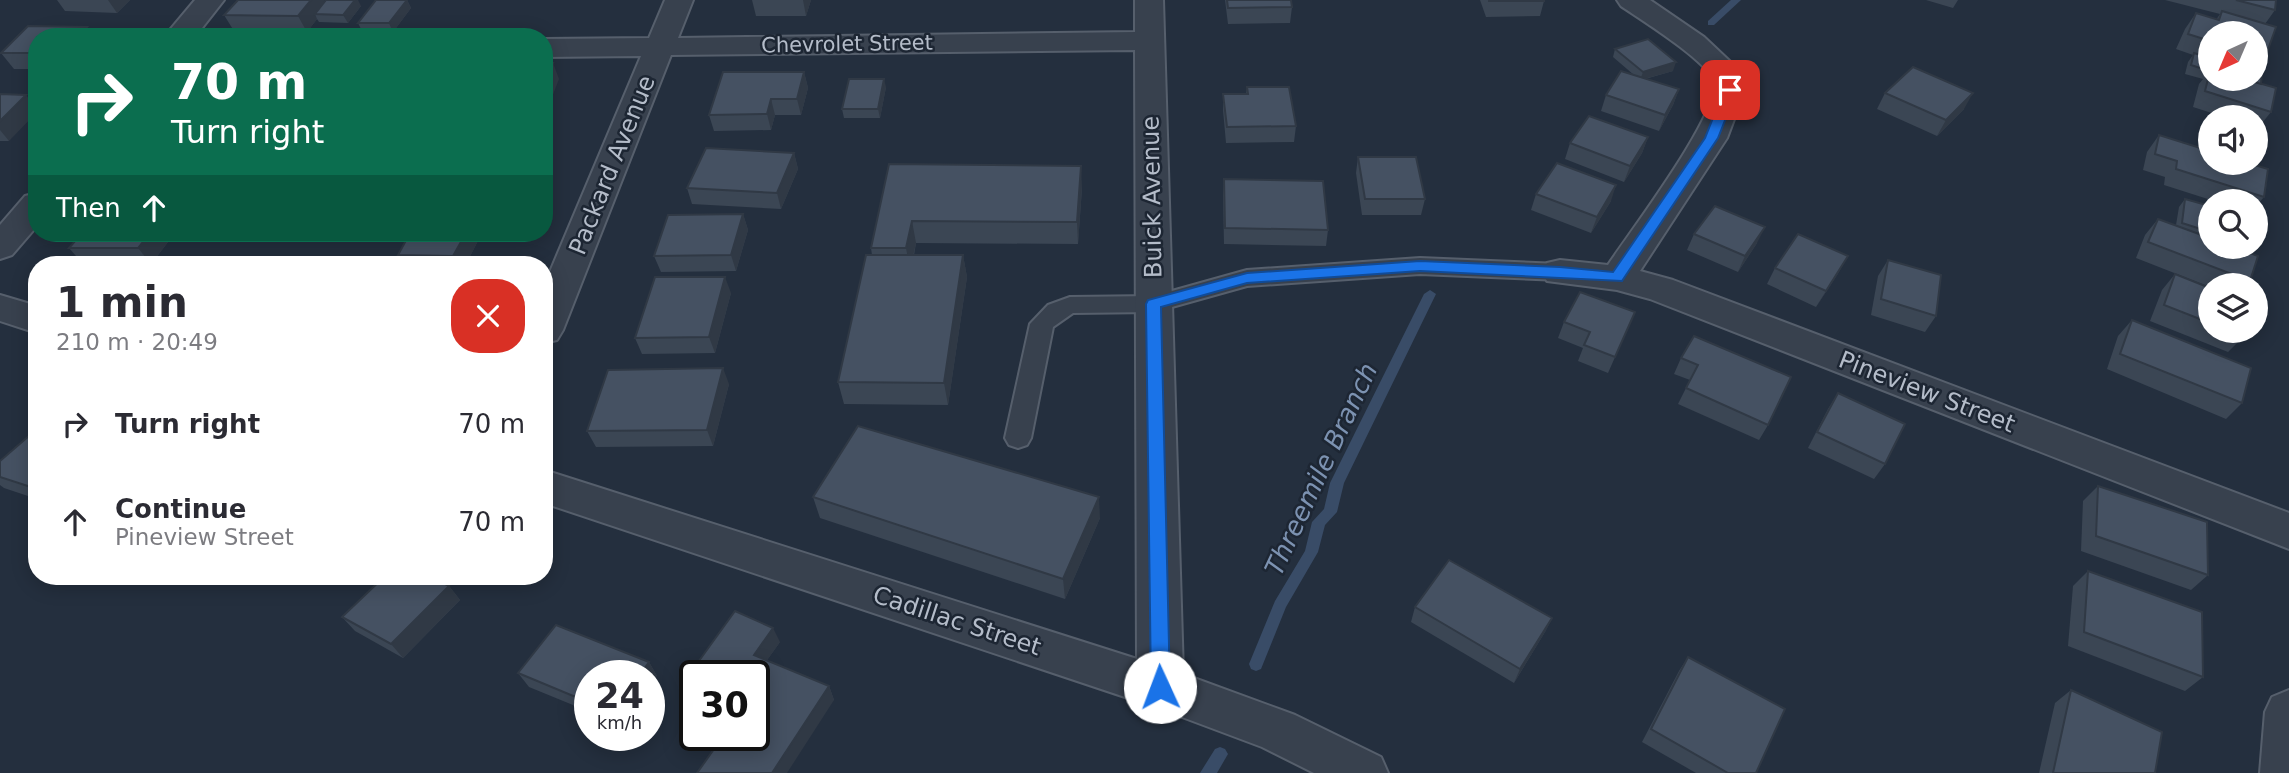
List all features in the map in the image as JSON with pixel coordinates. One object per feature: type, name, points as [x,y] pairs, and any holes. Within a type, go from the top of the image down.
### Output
[{"type":"street","points":[[187,28],[210,0]]},
{"type":"street","name":"Packard Avenue","points":[[553,308],[679,0]]},
{"type":"street","name":"Buick Avenue","points":[[1149,0],[1160,687]]},
{"type":"street","points":[[1617,278],[1711,138],[1730,90],[1728,76],[1695,43],[1631,0]]},
{"type":"street","name":"Chevrolet Street","points":[[553,48],[1150,41]]},
{"type":"street","points":[[0,247],[28,214]]},
{"type":"street","name":"Pineview Street","points":[[1560,272],[1617,278],[1660,289],[2289,531]]},
{"type":"street","points":[[0,308],[28,317]]},
{"type":"street","name":"Cadillac Street","points":[[553,489],[1160,687],[1278,731],[1364,773]]},
{"type":"street","points":[[2284,773],[2289,712]]},
{"type":"lane","points":[[1018,438],[1042,324],[1056,311],[1070,305],[1154,304],[1247,278],[1420,266],[1560,272]]},
{"type":"building","points":[[238,0],[311,0],[298,16],[224,15]]},
{"type":"building","points":[[326,0],[355,0],[343,15],[315,14]]},
{"type":"building","points":[[376,0],[407,0],[389,23],[358,23]]},
{"type":"building","points":[[1227,0],[1291,0],[1292,7],[1228,8]]},
{"type":"building","points":[[1544,0],[1544,1],[1489,1]]},
{"type":"building","points":[[2236,0],[2276,0],[2275,10]]},
{"type":"building","points":[[2222,11],[2256,21],[2198,21],[2198,37],[2188,34],[2196,13],[2219,20]]},
{"type":"building","points":[[2268,25],[2276,27],[2268,50]]},
{"type":"building","points":[[28,26],[87,27],[28,28],[28,53],[1,53]]},
{"type":"building","points":[[1648,39],[1676,62],[1643,72],[1615,49]]},
{"type":"building","points":[[2194,53],[2198,54],[2198,67],[2191,65]]},
{"type":"building","points":[[1913,67],[1973,93],[1946,120],[1885,93]]},
{"type":"building","points":[[1621,71],[1679,89],[1665,115],[1606,95]]},
{"type":"building","points":[[723,72],[804,72],[797,99],[771,99],[767,114],[709,115]]},
{"type":"building","points":[[849,79],[884,79],[878,109],[842,109]]},
{"type":"building","points":[[2268,86],[2276,88],[2271,112],[2268,111],[2268,105],[2249,105],[2205,91],[2268,91]]},
{"type":"building","points":[[1247,87],[1289,87],[1296,126],[1227,127],[1223,94],[1248,94]]},
{"type":"building","points":[[0,94],[26,95],[0,121]]},
{"type":"building","points":[[1589,116],[1648,137],[1630,166],[1570,143]]},
{"type":"building","points":[[2159,135],[2198,147],[2198,175],[2267,175],[2265,189],[2239,189],[2176,169],[2177,161],[2155,154]]},
{"type":"building","points":[[706,148],[794,153],[777,193],[687,188]]},
{"type":"building","points":[[1358,157],[1416,157],[1425,199],[1365,199]]},
{"type":"building","points":[[1557,163],[1616,185],[1597,217],[1536,194]]},
{"type":"building","points":[[889,164],[1081,166],[1077,222],[912,221],[906,248],[871,248]]},
{"type":"building","points":[[1224,179],[1323,181],[1328,230],[1225,228]]},
{"type":"building","points":[[2185,199],[2198,203],[2198,228],[2182,223]]},
{"type":"building","points":[[1715,206],[1765,227],[1745,256],[1694,234]]},
{"type":"building","points":[[743,214],[731,255],[654,256],[668,215]]},
{"type":"building","points":[[2158,219],[2198,234],[2198,259],[2257,259],[2253,273],[2229,273],[2148,242]]},
{"type":"building","points":[[1798,234],[1848,256],[1826,291],[1775,268]]},
{"type":"building","points":[[74,242],[143,242],[138,248],[69,248]]},
{"type":"building","points":[[405,242],[461,242],[453,256],[398,255]]},
{"type":"building","points":[[866,255],[963,255],[944,383],[838,382]]},
{"type":"building","points":[[1888,260],[1941,275],[1936,316],[1881,299]]},
{"type":"building","points":[[2175,274],[2198,283],[2198,318],[2164,305]]},
{"type":"building","points":[[655,277],[725,277],[709,337],[635,338]]},
{"type":"building","points":[[1580,292],[1635,312],[1615,357],[1584,345],[1590,332],[1564,322]]},
{"type":"building","points":[[2132,320],[2251,368],[2242,403],[2120,354]]},
{"type":"building","points":[[1694,336],[1791,377],[1768,425],[1686,388],[1698,365],[1681,358]]},
{"type":"building","points":[[723,368],[707,430],[587,431],[608,370]]},
{"type":"building","points":[[1838,393],[1905,424],[1885,464],[1817,432]]},
{"type":"building","points":[[858,426],[1099,497],[1063,579],[813,497]]},
{"type":"building","points":[[28,437],[28,486],[0,477],[0,461]]},
{"type":"building","points":[[2098,486],[2207,522],[2208,575],[2096,536]]},
{"type":"building","points":[[1449,560],[1552,618],[1520,669],[1415,607]]},
{"type":"building","points":[[2088,571],[2202,612],[2203,677],[2084,632]]},
{"type":"building","points":[[376,585],[449,586],[391,644],[342,617]]},
{"type":"building","points":[[735,611],[773,628],[754,655],[766,660],[700,660]]},
{"type":"building","points":[[556,625],[644,660],[574,660],[574,696],[518,673]]},
{"type":"building","points":[[1688,657],[1785,709],[1756,773],[1728,773],[1651,729]]},
{"type":"building","points":[[770,662],[829,686],[772,773],[697,773],[713,751],[770,751]]},
{"type":"building","points":[[2071,690],[2162,732],[2155,773],[2053,773]]},
{"type":"waterway","name":"Threemile Branch","points":[[1711,23],[1736,0]]},
{"type":"waterway","name":"Threemile Branch","points":[[1256,664],[1280,605],[1311,552],[1319,522],[1330,512],[1337,483],[1430,294]]},
{"type":"waterway","name":"Threemile Branch","points":[[1208,773],[1220,754]]},
{"type":"route","points":[[1160,687],[1154,304],[1247,278],[1420,266],[1560,272],[1617,278],[1711,138],[1730,90]]}]
